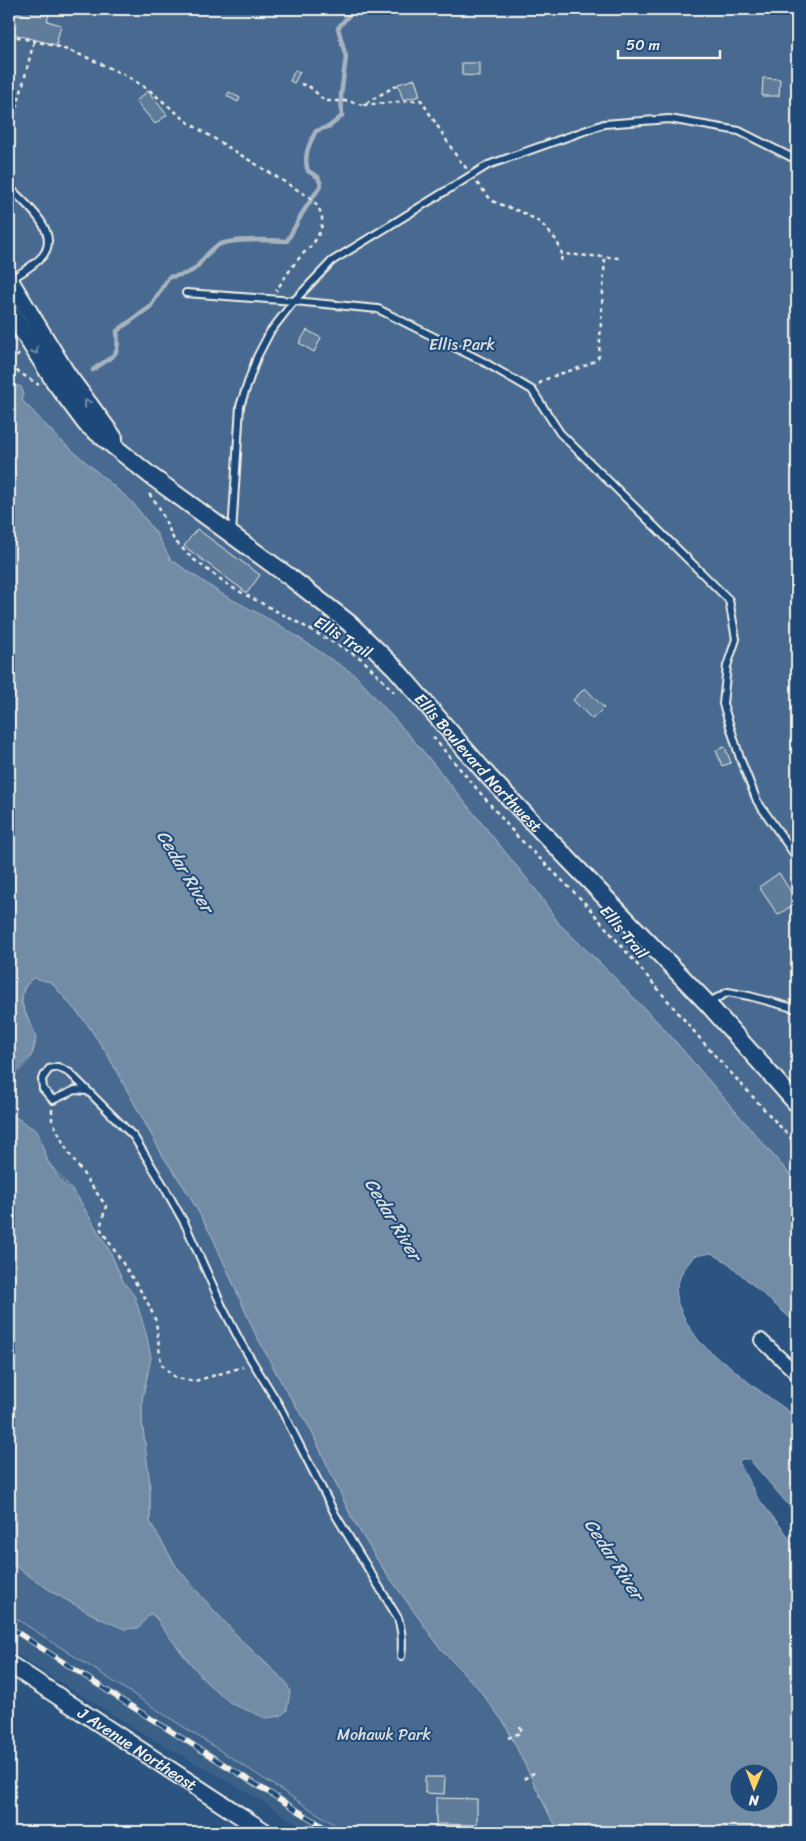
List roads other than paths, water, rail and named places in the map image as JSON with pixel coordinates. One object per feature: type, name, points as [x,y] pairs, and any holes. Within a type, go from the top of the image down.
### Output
[{"type":"street","name":"Ellis Boulevard Northwest","points":[[9,280],[80,395],[127,456]]},
{"type":"street","name":"Ellis Boulevard Northwest","points":[[9,310],[54,381],[86,424],[291,578],[348,623],[396,668],[489,777],[707,1003],[797,1104]]},
{"type":"street","points":[[761,1340],[797,1374]]},
{"type":"street","name":"J Avenue Northeast","points":[[9,1664],[265,1832]]},
{"type":"lane","points":[[232,535],[240,406],[257,357],[270,332],[294,301],[332,261],[488,164],[604,124],[669,119],[740,131],[797,160]]},
{"type":"lane","points":[[9,186],[44,225],[48,234],[48,246],[43,255],[9,280]]},
{"type":"lane","points":[[186,293],[378,309],[484,362],[532,390],[560,433],[729,600],[736,639],[727,666],[723,704],[740,758],[757,801],[797,858]]},
{"type":"lane","points":[[707,1003],[728,992],[797,1009]]},
{"type":"lane","points":[[87,1091],[75,1090],[52,1100],[43,1089],[42,1079],[49,1069],[58,1067],[70,1073],[134,1138],[162,1183],[185,1224],[222,1306],[279,1405],[335,1514],[398,1618],[402,1630],[403,1643],[400,1656]]},
{"type":"water","name":"Cedar River","points":[[9,384],[11,386],[20,386],[23,391],[22,400],[59,439],[132,502],[156,533],[170,559],[220,593],[278,624],[355,675],[422,750],[536,890],[559,924],[667,1032],[797,1183],[797,1324],[728,1263],[711,1253],[694,1256],[682,1272],[676,1289],[678,1304],[687,1324],[699,1341],[717,1358],[726,1363],[753,1386],[797,1417],[797,1515],[749,1459],[742,1459],[739,1462],[757,1497],[785,1532],[797,1551],[797,1832],[561,1832],[551,1818],[505,1724],[478,1688],[441,1649],[380,1564],[352,1518],[310,1428],[284,1387],[255,1333],[213,1238],[188,1193],[163,1156],[109,1057],[88,1025],[51,982],[33,978],[24,987],[21,1003],[36,1037],[32,1054],[9,1080]]},
{"type":"water","points":[[9,1113],[37,1131],[48,1162],[61,1181],[77,1196],[110,1252],[123,1281],[135,1297],[151,1358],[142,1399],[142,1421],[150,1485],[150,1522],[176,1566],[201,1596],[242,1641],[286,1682],[290,1692],[287,1710],[281,1716],[266,1718],[232,1704],[207,1683],[163,1629],[156,1617],[150,1613],[139,1628],[124,1629],[99,1618],[54,1593],[9,1562]]},
{"type":"waterway","points":[[93,370],[114,355],[118,340],[117,331],[150,307],[169,277],[193,270],[208,253],[221,244],[239,240],[287,241],[321,185],[318,177],[308,171],[307,150],[316,131],[330,126],[342,116],[341,95],[346,57],[338,28],[354,9]]},
{"type":"railway","points":[[9,1627],[332,1832]]},
{"type":"park label","name":"Ellis Park","points":[[462,344]]},
{"type":"park label","name":"Mohawk Park","points":[[384,1734]]}]
